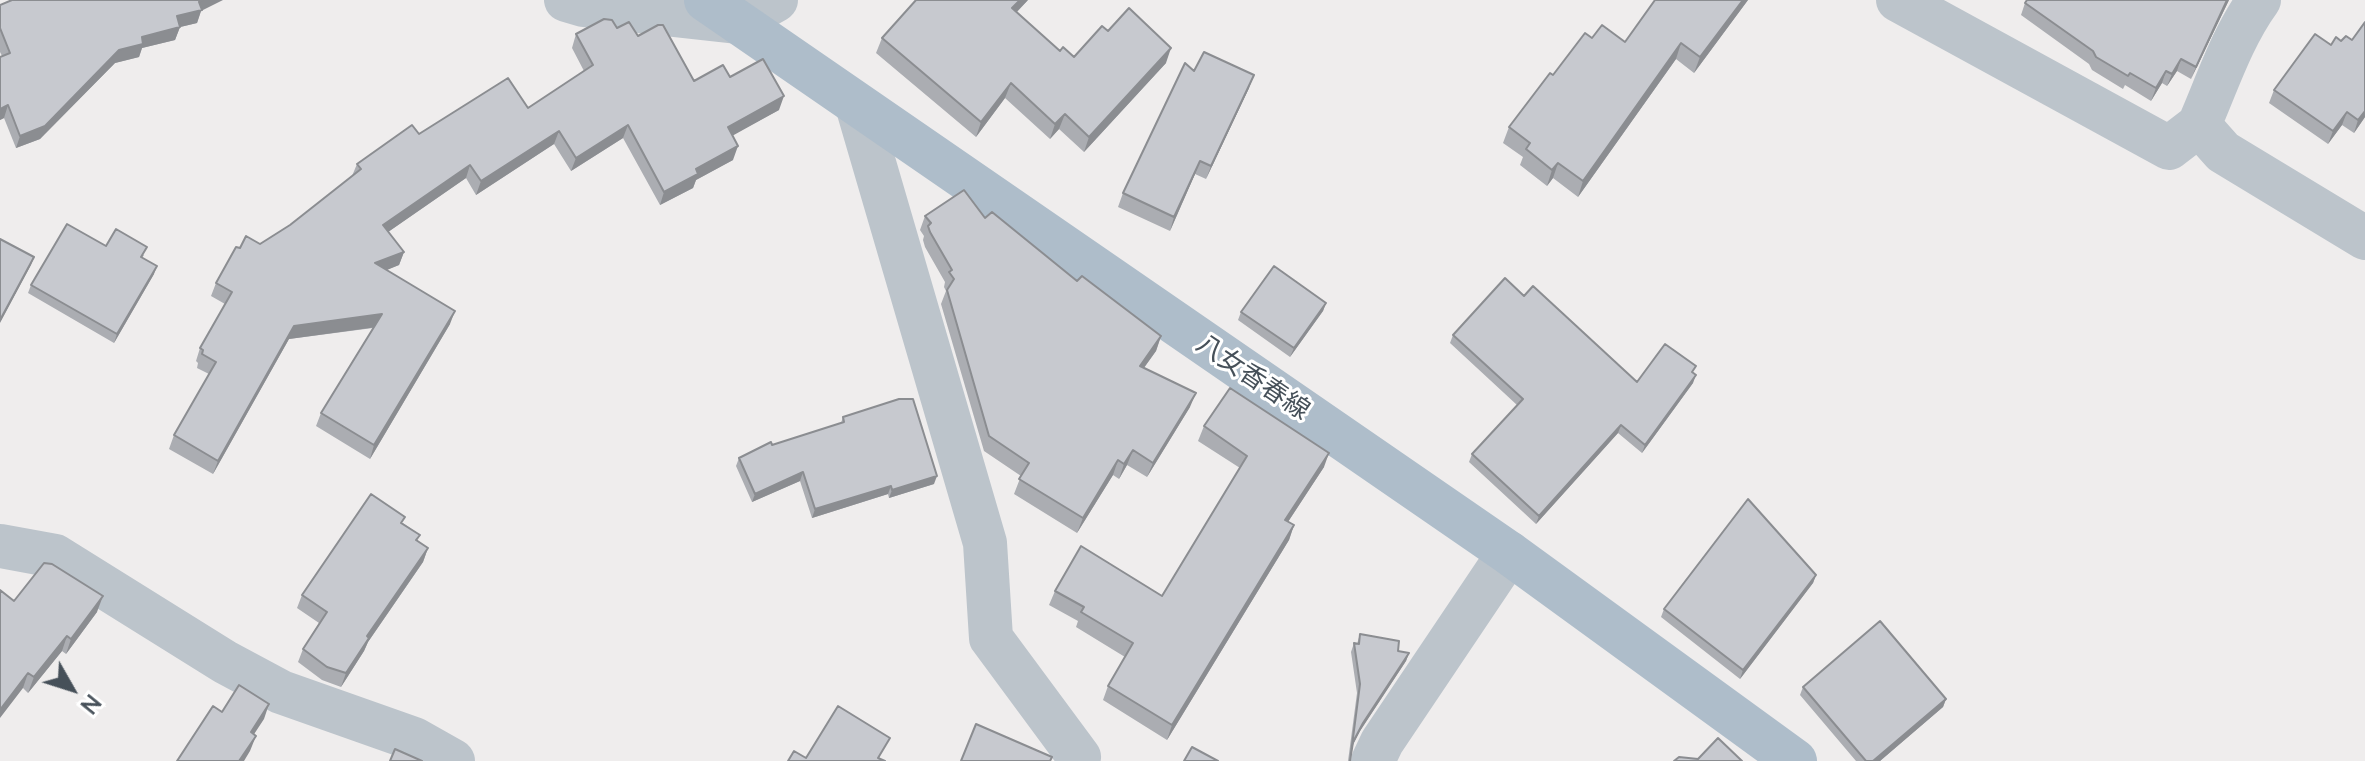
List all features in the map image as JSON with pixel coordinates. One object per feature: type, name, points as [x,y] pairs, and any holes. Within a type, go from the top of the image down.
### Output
[{"type":"main road","name":"八女香春線","points":[[721,11],[1509,553],[1795,761]]},
{"type":"street","points":[[566,0],[583,5],[721,11],[776,0]]},
{"type":"street","points":[[1898,0],[2169,148],[2199,125],[2250,12],[2259,0]]},
{"type":"street","points":[[857,105],[985,543],[991,638],[1079,757],[1078,761]]},
{"type":"street","points":[[2199,125],[2223,152],[2365,238]]},
{"type":"street","points":[[0,546],[55,556],[225,662],[281,692],[414,739],[453,761]]},
{"type":"street","points":[[1373,761],[1382,742],[1509,553]]},
{"type":"building","points":[[12,0],[203,0],[199,2],[202,10],[177,16],[180,27],[142,37],[143,44],[119,50],[45,126],[20,136],[8,105],[0,109],[0,57],[10,53],[0,28],[0,5]]},
{"type":"building","points":[[916,0],[1020,0],[1012,8],[1060,51],[1063,47],[1074,57],[1102,26],[1108,31],[1129,8],[1171,48],[1089,137],[1065,114],[1055,124],[1011,83],[981,122],[882,38]]},
{"type":"building","points":[[1655,0],[1743,0],[1700,57],[1681,43],[1583,181],[1558,163],[1552,170],[1526,149],[1530,143],[1509,127],[1585,33],[1592,38],[1602,25],[1625,42]]},
{"type":"building","points":[[2027,0],[2227,0],[2196,67],[2181,59],[2172,74],[2166,71],[2156,88],[2096,57],[2093,51],[2025,3]]},
{"type":"building","points":[[604,19],[612,20],[617,28],[629,22],[638,36],[663,25],[694,81],[723,65],[730,77],[763,59],[784,96],[728,127],[738,146],[696,169],[698,174],[664,192],[628,125],[576,158],[559,131],[481,181],[470,165],[383,225],[404,252],[375,263],[455,311],[374,445],[321,413],[382,314],[294,326],[218,461],[174,435],[216,362],[202,354],[200,348],[232,292],[216,283],[236,247],[240,248],[246,236],[260,244],[290,225],[361,169],[357,164],[412,125],[419,134],[508,78],[528,108],[593,65],[576,34]]},
{"type":"building","points":[[2365,22],[2365,111],[2358,120],[2347,112],[2333,131],[2274,90],[2315,34],[2331,45],[2336,37],[2341,41],[2346,36],[2352,40]]},
{"type":"building","points":[[1204,52],[1254,75],[1211,166],[1200,161],[1174,217],[1123,193],[1185,63],[1194,71]]},
{"type":"building","points":[[964,190],[985,218],[992,212],[1077,281],[1082,276],[1161,336],[1140,366],[1196,393],[1153,463],[1133,450],[1124,464],[1118,460],[1083,518],[1019,479],[1029,463],[989,436],[947,290],[954,279],[949,272],[952,270],[930,232],[928,226],[931,223],[925,216]]},
{"type":"building","points":[[67,224],[106,246],[116,229],[147,247],[141,257],[157,266],[117,334],[31,285]]},
{"type":"building","points":[[0,239],[34,257],[0,320]]},
{"type":"building","points":[[1274,266],[1326,303],[1294,348],[1241,312]]},
{"type":"building","points":[[1505,278],[1524,296],[1533,286],[1637,382],[1665,344],[1696,366],[1692,372],[1696,375],[1645,445],[1621,425],[1539,516],[1472,454],[1523,399],[1453,335]]},
{"type":"building","points":[[1230,388],[1329,453],[1285,520],[1294,525],[1172,725],[1108,686],[1133,643],[1081,612],[1084,607],[1055,591],[1081,546],[1162,596],[1247,456],[1204,426]]},
{"type":"building","points":[[899,399],[913,399],[937,476],[815,509],[803,472],[755,494],[739,458],[771,442],[772,445],[844,422],[843,417]]},
{"type":"building","points":[[371,494],[405,517],[401,523],[420,535],[416,540],[428,548],[367,636],[369,638],[346,673],[327,667],[303,649],[327,612],[302,595]]},
{"type":"building","points":[[1748,499],[1816,575],[1743,670],[1664,609]]},
{"type":"building","points":[[44,563],[52,564],[103,596],[71,639],[67,636],[34,677],[28,673],[0,710],[0,590],[14,601]]},
{"type":"building","points":[[1880,621],[1946,699],[1873,761],[1866,761],[1803,687]]},
{"type":"building","points":[[1360,634],[1399,641],[1398,651],[1409,653],[1363,723],[1353,742],[1350,761],[1360,684],[1354,643],[1359,644]]},
{"type":"building","points":[[239,685],[269,704],[251,732],[256,736],[239,761],[177,761],[213,706],[222,712]]},
{"type":"building","points":[[838,706],[890,738],[878,758],[885,761],[788,761],[794,751],[806,758]]},
{"type":"building","points":[[976,724],[1052,757],[1050,761],[961,761]]},
{"type":"building","points":[[1718,738],[1742,761],[1674,761],[1679,757],[1698,759]]},
{"type":"building","points":[[1192,747],[1218,761],[1184,761]]},
{"type":"building","points":[[395,749],[422,761],[390,761]]}]
